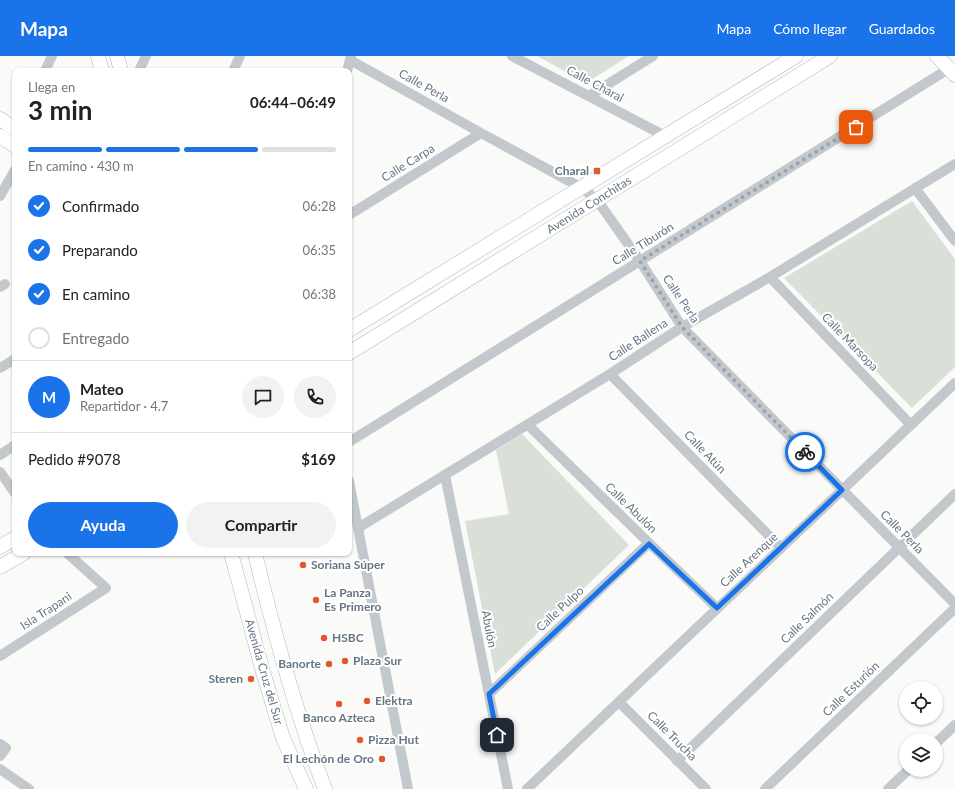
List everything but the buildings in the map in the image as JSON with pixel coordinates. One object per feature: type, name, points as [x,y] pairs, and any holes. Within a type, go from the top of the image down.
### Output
[{"type":"street","points":[[46,68],[52,56]]},
{"type":"street","points":[[98,56],[101,68]]},
{"type":"street","points":[[117,56],[120,68]]},
{"type":"street","points":[[140,68],[146,56]]},
{"type":"street","points":[[234,68],[240,56]]},
{"type":"street","name":"Calle Charal","points":[[512,56],[665,136]]},
{"type":"street","points":[[589,96],[652,56]]},
{"type":"street","name":"Avenida Conchitas","points":[[352,328],[796,56]]},
{"type":"street","name":"Avenida Conchitas","points":[[352,351],[830,56]]},
{"type":"street","points":[[937,56],[953,72]]},
{"type":"street","points":[[348,68],[351,58]]},
{"type":"street","name":"Calle Perla","points":[[351,58],[481,133],[582,188],[597,200],[640,261],[682,327],[955,604]]},
{"type":"street","name":"Calle Tiburón","points":[[352,440],[640,261],[953,72]]},
{"type":"street","points":[[0,119],[12,126]]},
{"type":"street","name":"Calle Carpa","points":[[352,213],[481,133]]},
{"type":"street","points":[[0,136],[12,144]]},
{"type":"street","name":"Calle Ballena","points":[[358,528],[528,425],[682,327],[770,277],[955,164]]},
{"type":"street","points":[[0,196],[12,175]]},
{"type":"street","points":[[915,188],[955,241]]},
{"type":"street","name":"Calle Marsopa","points":[[770,277],[911,425]]},
{"type":"street","points":[[0,368],[12,361]]},
{"type":"street","name":"Calle Atún","points":[[610,374],[781,548]]},
{"type":"street","name":"Calle Arenque","points":[[527,789],[955,383]]},
{"type":"street","name":"Calle Abulón","points":[[528,425],[649,544],[717,608]]},
{"type":"street","points":[[0,454],[12,447]]},
{"type":"street","points":[[0,472],[12,489]]},
{"type":"street","name":"Abulón","points":[[445,475],[508,789]]},
{"type":"street","name":"Calle Salmón","points":[[677,760],[955,494]]},
{"type":"street","points":[[352,497],[408,789]]},
{"type":"street","points":[[0,547],[12,540]]},
{"type":"street","name":"Calle Pulpo","points":[[489,694],[649,544]]},
{"type":"street","points":[[0,567],[19,556]]},
{"type":"street","name":"Isla Trapani","points":[[0,656],[106,588],[70,556]]},
{"type":"street","name":"Avenida Cruz del Sur","points":[[232,556],[263,672],[284,738],[306,789]]},
{"type":"street","name":"Avenida Cruz del Sur","points":[[256,556],[284,661],[308,742],[326,789]]},
{"type":"street","name":"Calle Esturión","points":[[765,789],[955,608]]},
{"type":"street","name":"Calle Trucha","points":[[619,702],[706,789]]},
{"type":"street","points":[[943,736],[955,724]]},
{"type":"street","points":[[0,769],[28,789]]},
{"type":"street","points":[[888,789],[901,777]]},
{"type":"shaded area","points":[[537,56],[629,56],[586,83]]},
{"type":"shaded area","points":[[912,201],[955,259],[955,367],[912,408],[784,278]]},
{"type":"shaded area","points":[[522,434],[629,545],[495,674],[465,521],[509,514],[496,450]]},
{"type":"way so far","points":[[805,452],[682,327],[640,261],[856,127]]},
{"type":"place","name":"Charal","points":[[597,171]]},
{"type":"place","name":"Soriana Súper","points":[[303,565]]},
{"type":"place","name":"La Panza Es Primero","points":[[316,600]]},
{"type":"place","name":"HSBC","points":[[324,638]]},
{"type":"place","name":"Plaza Sur","points":[[345,661]]},
{"type":"place","name":"Banorte","points":[[329,664]]},
{"type":"place","name":"Steren","points":[[251,679]]},
{"type":"place","name":"Elektra","points":[[367,701]]},
{"type":"place","name":"Banco Azteca","points":[[339,704]]},
{"type":"place","name":"Pizza Hut","points":[[360,740]]},
{"type":"place","name":"El Lechón de Oro","points":[[382,759]]},
{"type":"route","points":[[497,735],[489,694],[649,544],[717,608],[842,490],[805,452]]}]
